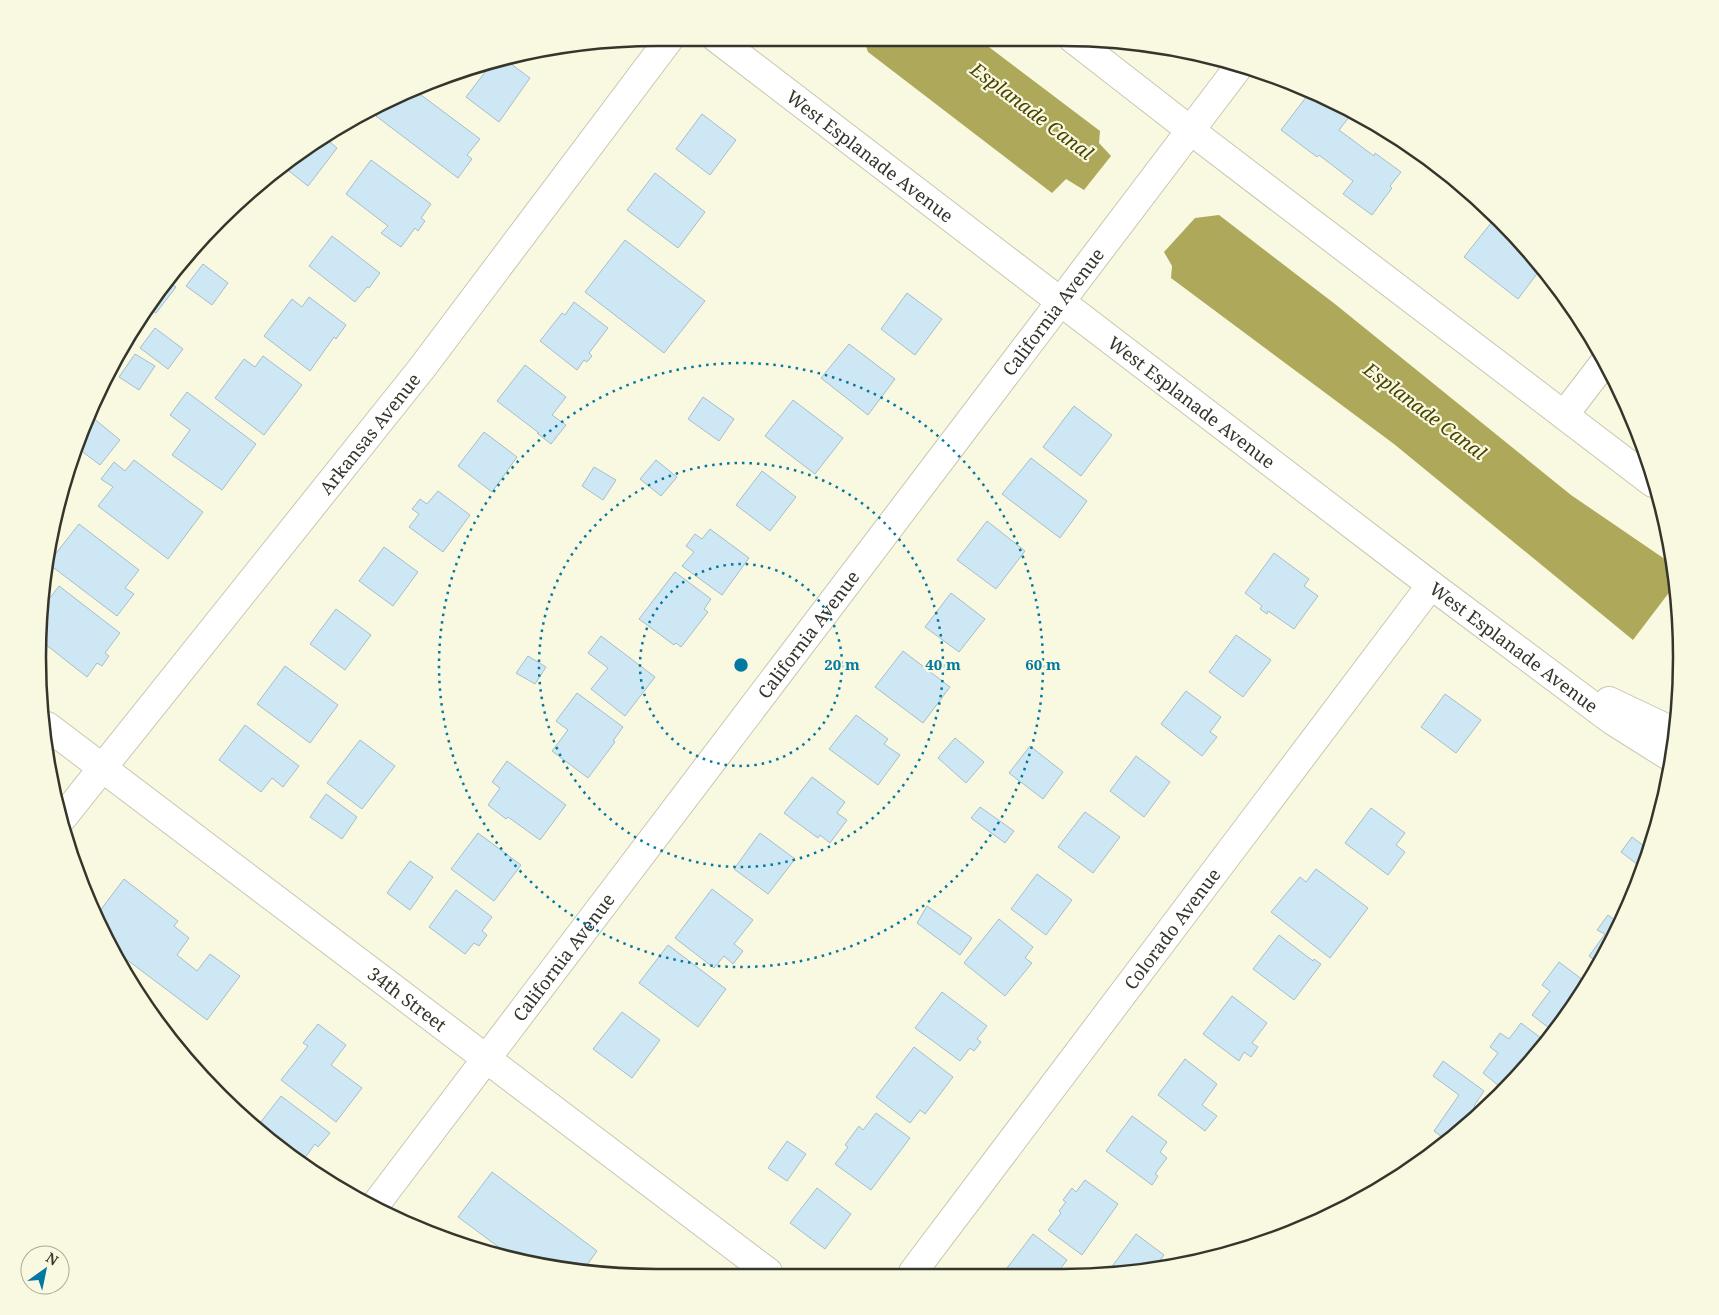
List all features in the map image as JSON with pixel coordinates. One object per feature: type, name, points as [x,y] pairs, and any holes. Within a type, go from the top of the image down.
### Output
[{"type":"street","name":"Arkansas Avenue","points":[[66,813],[422,368],[664,46]]},
{"type":"street","name":"West Esplanade Avenue","points":[[726,46],[1613,722],[1665,754]]},
{"type":"street","points":[[1083,47],[1645,476]]},
{"type":"street","name":"California Avenue","points":[[378,1201],[1235,72]]},
{"type":"street","points":[[1564,415],[1600,368]]},
{"type":"street","name":"Colorado Avenue","points":[[915,1269],[1432,585]]},
{"type":"street","points":[[1551,674],[1669,729]]},
{"type":"street","name":"34th Street","points":[[50,729],[764,1269]]},
{"type":"water","name":"Esplanade Canal","points":[[866,46],[988,46],[1100,131],[1099,143],[1111,156],[1084,190],[1066,179],[1052,193],[868,52]]},
{"type":"water","name":"Esplanade Canal","points":[[1219,215],[1335,304],[1571,495],[1665,559],[1669,592],[1633,640],[1394,444],[1171,278],[1172,266],[1164,252],[1195,218]]},
{"type":"building","points":[[511,64],[530,78],[499,122],[466,97],[486,71],[499,67]]},
{"type":"building","points":[[420,95],[480,139],[467,155],[472,159],[458,178],[376,116],[387,109]]},
{"type":"building","points":[[1306,98],[1348,118],[1339,130],[1374,156],[1375,153],[1401,172],[1372,215],[1343,194],[1353,181],[1319,155],[1317,157],[1281,130]]},
{"type":"building","points":[[702,114],[736,140],[710,175],[676,149]]},
{"type":"building","points":[[330,142],[337,148],[308,186],[288,171]]},
{"type":"building","points":[[371,160],[431,204],[421,218],[425,221],[418,231],[415,228],[401,247],[381,233],[388,226],[346,194]]},
{"type":"building","points":[[655,173],[705,212],[678,248],[627,210]]},
{"type":"building","points":[[1491,223],[1537,274],[1518,299],[1464,257]]},
{"type":"building","points":[[332,236],[380,273],[355,302],[309,266]]},
{"type":"building","points":[[625,240],[705,301],[664,353],[585,292]]},
{"type":"building","points":[[203,264],[228,283],[212,305],[186,286]]},
{"type":"building","points":[[173,285],[176,287],[156,313],[154,311]]},
{"type":"building","points":[[907,293],[942,319],[915,355],[881,329]]},
{"type":"building","points":[[309,297],[346,325],[336,339],[334,337],[310,371],[264,336],[292,299],[302,307]]},
{"type":"building","points":[[574,302],[608,328],[589,353],[592,356],[587,362],[584,360],[577,370],[540,341],[562,313],[565,315]]},
{"type":"building","points":[[155,328],[183,349],[168,369],[140,348]]},
{"type":"building","points":[[849,344],[895,379],[868,415],[821,378]]},
{"type":"building","points":[[135,354],[155,366],[139,390],[119,377]]},
{"type":"building","points":[[263,356],[302,385],[264,435],[215,398],[244,359],[255,367]]},
{"type":"building","points":[[525,365],[566,397],[552,415],[566,425],[551,444],[497,401]]},
{"type":"building","points":[[187,392],[256,444],[222,490],[172,455],[190,430],[170,415]]},
{"type":"building","points":[[703,397],[734,419],[719,441],[688,419]]},
{"type":"building","points":[[793,400],[843,438],[815,474],[765,436]]},
{"type":"building","points":[[1074,406],[1112,435],[1081,476],[1043,447]]},
{"type":"building","points":[[95,419],[120,440],[100,465],[83,452]]},
{"type":"building","points":[[484,432],[517,457],[492,492],[458,466]]},
{"type":"building","points":[[1031,458],[1087,501],[1060,538],[1002,494]]},
{"type":"building","points":[[134,460],[203,512],[168,559],[98,506],[113,487],[101,479],[114,462],[125,471]]},
{"type":"building","points":[[656,460],[677,477],[661,496],[640,479]]},
{"type":"building","points":[[594,467],[616,480],[603,500],[582,486]]},
{"type":"building","points":[[762,471],[796,497],[770,531],[736,505]]},
{"type":"building","points":[[438,491],[470,515],[443,552],[409,527],[419,514],[412,509],[420,499],[427,504]]},
{"type":"building","points":[[987,521],[1025,551],[996,589],[957,560]]},
{"type":"building","points":[[79,524],[139,570],[125,588],[134,594],[117,616],[53,567],[55,554]]},
{"type":"building","points":[[710,529],[749,558],[722,595],[682,566],[694,552],[686,546],[695,534],[702,539]]},
{"type":"building","points":[[384,547],[418,572],[393,606],[359,581]]},
{"type":"building","points":[[1274,553],[1309,579],[1304,586],[1318,596],[1294,629],[1268,611],[1267,614],[1260,609],[1262,606],[1245,593]]},
{"type":"building","points":[[675,572],[711,599],[704,609],[708,612],[681,647],[676,643],[674,645],[639,619]]},
{"type":"building","points":[[59,586],[120,633],[105,653],[109,656],[102,666],[97,663],[87,677],[47,645],[49,599]]},
{"type":"building","points":[[951,593],[985,619],[959,652],[925,627]]},
{"type":"building","points":[[336,609],[371,635],[345,670],[310,644]]},
{"type":"building","points":[[1236,635],[1271,660],[1243,697],[1209,672]]},
{"type":"building","points":[[601,636],[655,677],[625,716],[591,689],[608,668],[588,653]]},
{"type":"building","points":[[903,651],[950,687],[923,723],[875,687]]},
{"type":"building","points":[[528,656],[546,667],[535,684],[516,673]]},
{"type":"building","points":[[285,666],[338,705],[310,743],[257,704]]},
{"type":"building","points":[[1186,691],[1221,717],[1210,732],[1217,737],[1202,756],[1161,724]]},
{"type":"building","points":[[577,693],[623,727],[613,741],[615,742],[588,778],[552,751],[568,730],[556,721]]},
{"type":"building","points":[[1445,694],[1481,720],[1456,753],[1421,727]]},
{"type":"building","points":[[856,715],[888,739],[884,744],[900,755],[878,785],[829,749]]},
{"type":"building","points":[[245,725],[299,766],[283,787],[272,778],[261,792],[219,760]]},
{"type":"building","points":[[955,738],[984,762],[966,783],[938,758]]},
{"type":"building","points":[[360,740],[395,766],[362,809],[327,783]]},
{"type":"building","points":[[1030,746],[1063,772],[1043,799],[1009,773]]},
{"type":"building","points":[[1136,756],[1170,782],[1144,817],[1110,791]]},
{"type":"building","points":[[507,761],[566,805],[540,840],[508,817],[506,819],[488,805],[500,788],[492,782]]},
{"type":"building","points":[[812,777],[845,802],[837,813],[847,820],[830,843],[820,835],[818,838],[784,813]]},
{"type":"building","points":[[326,794],[357,817],[342,839],[310,817]]},
{"type":"building","points":[[980,807],[1014,831],[1005,843],[971,818]]},
{"type":"building","points":[[1371,808],[1405,833],[1396,845],[1405,852],[1388,875],[1345,843]]},
{"type":"building","points":[[1085,812],[1120,837],[1093,873],[1058,847]]},
{"type":"building","points":[[478,833],[521,865],[494,901],[451,869]]},
{"type":"building","points":[[760,833],[795,859],[768,894],[734,869]]},
{"type":"building","points":[[1632,837],[1643,845],[1636,864],[1621,852]]},
{"type":"building","points":[[410,861],[433,877],[410,910],[387,893]]},
{"type":"building","points":[[1316,869],[1368,908],[1330,958],[1271,912],[1300,877],[1306,882]]},
{"type":"building","points":[[1037,874],[1072,900],[1046,935],[1011,909]]},
{"type":"building","points":[[124,879],[178,921],[174,926],[189,938],[177,955],[197,971],[210,954],[240,976],[207,1020],[126,959],[101,909]]},
{"type":"building","points":[[712,889],[753,920],[734,944],[743,951],[733,964],[724,956],[714,968],[675,938]]},
{"type":"building","points":[[456,890],[492,917],[482,931],[487,935],[479,946],[474,943],[465,954],[429,927]]},
{"type":"building","points":[[927,906],[972,938],[960,955],[917,923]]},
{"type":"building","points":[[1608,915],[1614,919],[1593,959],[1589,956],[1605,934],[1597,930]]},
{"type":"building","points":[[999,919],[1033,947],[1025,958],[1032,963],[1005,996],[964,963]]},
{"type":"building","points":[[1279,935],[1313,961],[1314,959],[1321,964],[1294,1000],[1253,969]]},
{"type":"building","points":[[668,945],[726,989],[698,1027],[639,983]]},
{"type":"building","points":[[1559,962],[1581,979],[1548,1027],[1532,1015],[1550,991],[1542,985]]},
{"type":"building","points":[[942,992],[987,1026],[977,1039],[981,1042],[974,1051],[970,1048],[960,1061],[915,1028]]},
{"type":"building","points":[[1232,996],[1267,1023],[1252,1043],[1258,1047],[1251,1057],[1244,1052],[1239,1061],[1203,1034]]},
{"type":"building","points":[[622,1012],[660,1040],[632,1078],[593,1049]]},
{"type":"building","points":[[1521,1023],[1540,1037],[1498,1085],[1483,1073],[1498,1053],[1490,1047],[1500,1033],[1509,1039]]},
{"type":"building","points":[[318,1024],[346,1045],[331,1065],[362,1088],[336,1122],[281,1080],[308,1046],[303,1043]]},
{"type":"building","points":[[914,1047],[953,1077],[925,1114],[920,1110],[910,1123],[876,1097]]},
{"type":"building","points":[[1185,1059],[1217,1084],[1202,1105],[1217,1116],[1205,1131],[1158,1095]]},
{"type":"building","points":[[1443,1061],[1484,1091],[1474,1106],[1476,1107],[1441,1136],[1434,1131],[1459,1095],[1433,1076]]},
{"type":"building","points":[[281,1096],[330,1133],[318,1147],[315,1144],[305,1157],[261,1122]]},
{"type":"building","points":[[876,1113],[910,1138],[871,1190],[835,1164],[848,1147],[845,1145],[859,1126],[863,1130]]},
{"type":"building","points":[[1132,1116],[1167,1142],[1160,1152],[1167,1158],[1155,1174],[1158,1176],[1152,1185],[1106,1151]]},
{"type":"building","points":[[787,1141],[806,1154],[787,1181],[768,1168]]},
{"type":"building","points":[[492,1172],[597,1251],[587,1265],[538,1257],[500,1248],[458,1217]]},
{"type":"building","points":[[1085,1180],[1118,1204],[1082,1255],[1048,1230],[1061,1213],[1059,1211],[1066,1202],[1063,1200],[1072,1188],[1076,1192]]},
{"type":"building","points":[[817,1188],[851,1214],[825,1249],[790,1223]]},
{"type":"building","points":[[1033,1234],[1067,1260],[1060,1269],[1006,1269]]},
{"type":"building","points":[[1136,1234],[1164,1255],[1160,1261],[1112,1266]]}]
